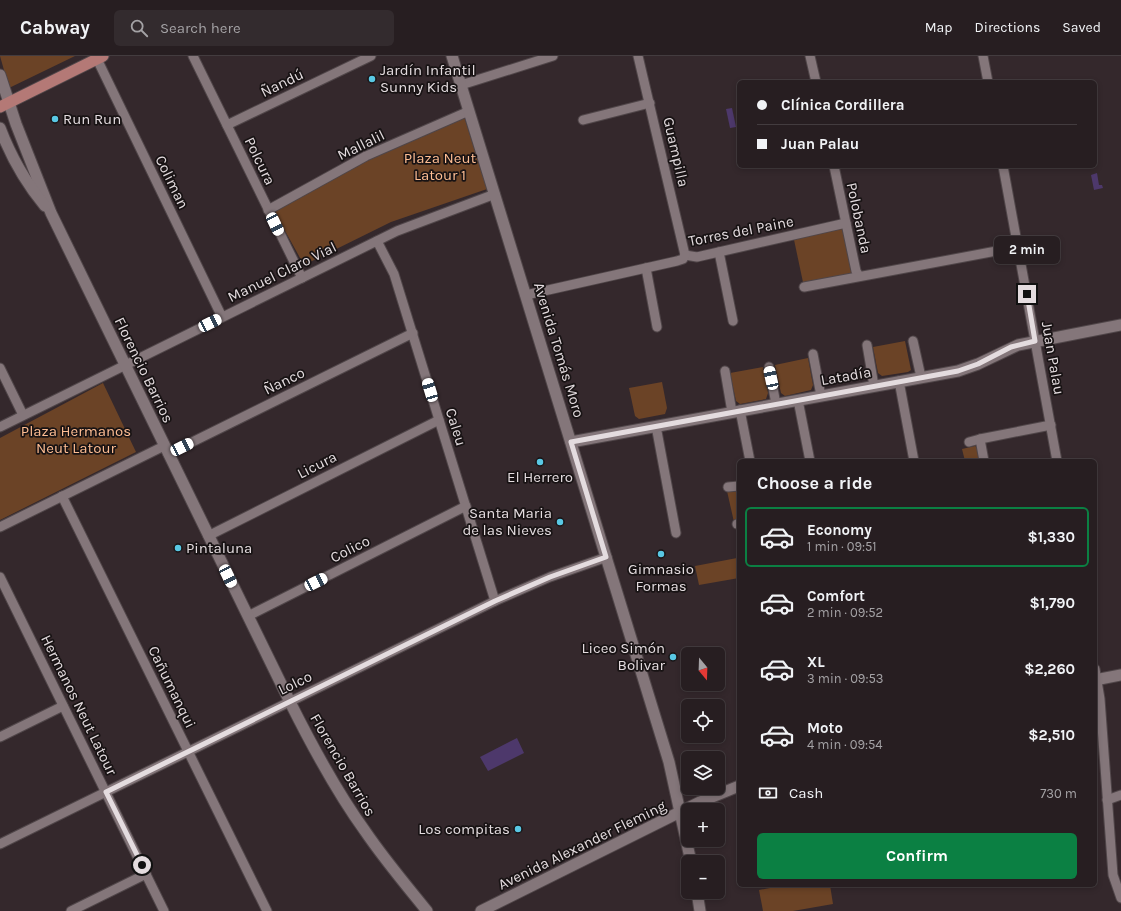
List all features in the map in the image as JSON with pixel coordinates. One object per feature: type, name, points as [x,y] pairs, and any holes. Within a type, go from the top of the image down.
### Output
[{"type":"main road","name":"Avenida Tomás Moro","points":[[452,56],[670,762],[681,812]]},
{"type":"main road","points":[[4,105],[100,58]]},
{"type":"main road","name":"Florencio Barrios","points":[[0,75],[4,105],[51,213],[290,702],[321,761],[359,823],[384,858],[427,911]]},
{"type":"main road","name":"Florencio Barrios","points":[[0,128],[10,153],[27,183],[51,213]]},
{"type":"main road","name":"Latadía","points":[[571,442],[970,367],[1011,347],[1121,325]]},
{"type":"main road","points":[[1097,676],[1121,675]]},
{"type":"main road","name":"Avenida Alexander Fleming","points":[[701,803],[737,787]]},
{"type":"main road","name":"Avenida Alexander Fleming","points":[[481,911],[681,812]]},
{"type":"main road","points":[[698,899],[700,911]]},
{"type":"street","name":"Polcura","points":[[193,56],[302,278]]},
{"type":"street","name":"Ñandú","points":[[227,125],[371,56]]},
{"type":"street","points":[[461,85],[554,56]]},
{"type":"street","name":"Guampilla","points":[[638,56],[685,255]]},
{"type":"street","points":[[810,56],[816,80]]},
{"type":"street","points":[[983,56],[988,80]]},
{"type":"street","name":"Coliman","points":[[100,58],[222,317]]},
{"type":"street","points":[[583,120],[650,103]]},
{"type":"street","name":"Mallalil","points":[[268,210],[366,156],[469,111]]},
{"type":"street","name":"Polobanda","points":[[834,168],[856,271],[859,276]]},
{"type":"street","name":"Juan Palau","points":[[1003,168],[1057,459]]},
{"type":"street","name":"Manuel Claro Vial","points":[[0,427],[417,222],[495,194]]},
{"type":"street","name":"Torres del Paine","points":[[526,295],[677,261],[683,259],[685,255],[697,257],[846,223]]},
{"type":"street","name":"Caleu","points":[[377,241],[392,270],[413,333],[495,601]]},
{"type":"street","points":[[804,287],[1018,247]]},
{"type":"street","points":[[719,252],[732,321]]},
{"type":"street","points":[[646,268],[657,327]]},
{"type":"street","name":"Ñanco","points":[[0,527],[62,496],[166,450],[413,333]]},
{"type":"street","points":[[913,341],[921,377]]},
{"type":"street","points":[[867,345],[874,386]]},
{"type":"street","points":[[813,354],[821,396]]},
{"type":"street","points":[[768,367],[776,404]]},
{"type":"street","points":[[0,368],[23,415]]},
{"type":"street","points":[[725,371],[749,459]]},
{"type":"street","points":[[899,381],[914,459]]},
{"type":"street","points":[[798,400],[810,459]]},
{"type":"street","name":"Licura","points":[[208,536],[439,420]]},
{"type":"street","points":[[970,442],[1051,425]]},
{"type":"street","points":[[656,426],[676,533]]},
{"type":"street","points":[[980,439],[984,459]]},
{"type":"street","points":[[728,488],[737,486]]},
{"type":"street","name":"Cañumanqui","points":[[62,496],[267,911]]},
{"type":"street","name":"Colico","points":[[248,616],[466,506]]},
{"type":"street","name":"Lolco","points":[[0,844],[495,601],[550,577],[606,557]]},
{"type":"street","name":"Hermanos Neut Latour","points":[[0,577],[164,911]]},
{"type":"street","points":[[1097,682],[1100,699],[1114,875],[1121,898]]},
{"type":"street","points":[[0,737],[63,706]]},
{"type":"street","points":[[1107,800],[1121,795]]},
{"type":"street","points":[[71,911],[146,874]]},
{"type":"green space","points":[[0,56],[75,56],[9,88]]},
{"type":"green space","name":"Plaza Neut Latour 1","points":[[464,116],[487,189],[391,222],[304,265],[274,211],[368,158]]},
{"type":"green space","points":[[846,223],[859,276],[804,287],[793,235]]},
{"type":"green space","points":[[905,341],[911,370],[908,372],[882,376],[878,373],[873,347]]},
{"type":"green space","points":[[808,358],[813,385],[811,390],[785,396],[781,393],[775,365]]},
{"type":"green space","points":[[763,367],[768,393],[766,399],[740,404],[736,401],[730,373]]},
{"type":"green space","points":[[662,382],[667,408],[665,414],[639,419],[635,416],[629,388]]},
{"type":"green space","name":"Plaza Hermanos Neut Latour","points":[[103,383],[136,452],[0,520],[0,438]]},
{"type":"green space","points":[[975,446],[978,448],[980,459],[964,459],[962,449]]},
{"type":"green space","points":[[737,489],[737,521],[734,522],[727,491]]},
{"type":"green space","points":[[737,558],[737,578],[699,585],[695,566]]},
{"type":"green space","points":[[775,887],[830,887],[833,904],[793,911],[763,911],[759,890]]},
{"type":"shaded area","points":[[732,108],[736,127],[730,128],[726,109]]},
{"type":"shaded area","points":[[1097,173],[1099,185],[1102,185],[1103,188],[1094,190],[1091,175]]},
{"type":"shaded area","points":[[517,738],[524,753],[488,771],[480,757]]},
{"type":"place","name":"Jardín Infantil Sunny Kids","points":[[372,79]]},
{"type":"place","name":"Run Run","points":[[55,119]]},
{"type":"place","name":"El Herrero","points":[[540,462]]},
{"type":"place","name":"Santa Maria de las Nieves","points":[[560,522]]},
{"type":"place","name":"Pintaluna","points":[[178,548]]},
{"type":"place","name":"Gimnasio Formas","points":[[661,554]]},
{"type":"place","name":"Liceo Simón Bolivar","points":[[673,657]]},
{"type":"place","name":"Los compitas","points":[[518,829]]},
{"type":"route","points":[[142,865],[106,792],[495,601],[550,577],[606,557],[571,442],[958,371],[978,364],[1011,347],[1035,341],[1027,294]]}]
